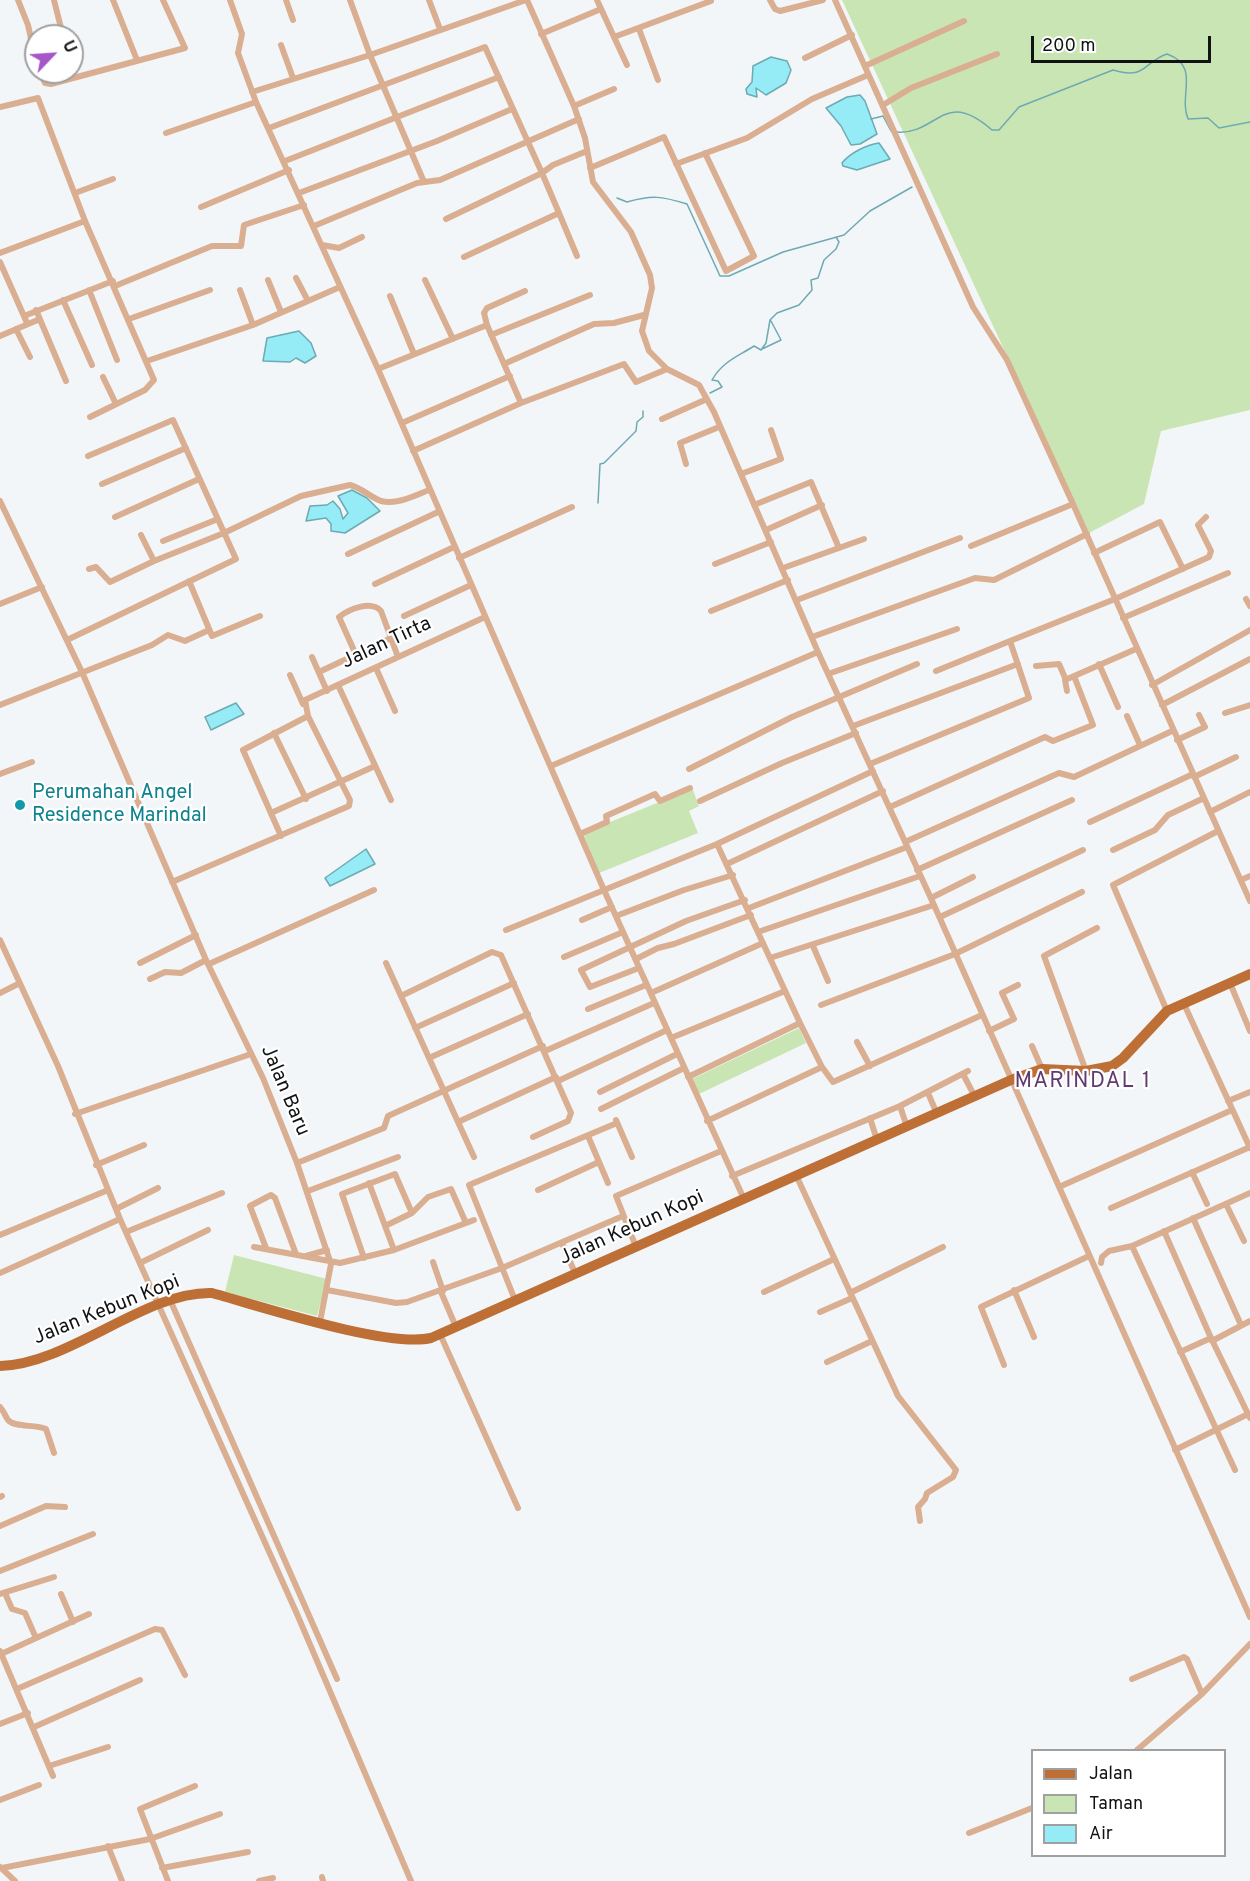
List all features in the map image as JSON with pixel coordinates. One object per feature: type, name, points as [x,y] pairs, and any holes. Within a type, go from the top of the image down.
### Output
[{"type":"main road","name":"Jalan Kebun Kopi","points":[[0,1366],[29,1363],[159,1305],[200,1293],[212,1293],[320,1322],[405,1339],[423,1340],[1011,1080],[1042,1069],[1086,1071],[1112,1066],[1123,1059],[1167,1011],[1250,974]]},
{"type":"street","points":[[18,0],[28,24]]},
{"type":"street","points":[[54,0],[60,24]]},
{"type":"street","points":[[113,0],[137,60]]},
{"type":"street","points":[[84,76],[185,48],[163,0]]},
{"type":"street","points":[[230,0],[242,34],[242,40],[237,47],[238,53],[256,102],[285,161],[402,423],[438,512],[654,1003],[744,1198]]},
{"type":"street","points":[[286,0],[293,20]]},
{"type":"street","points":[[350,0],[370,55],[424,182]]},
{"type":"street","points":[[429,0],[440,30]]},
{"type":"street","points":[[252,92],[370,55],[526,0],[579,118],[590,168],[598,191],[630,232],[650,275],[652,288],[644,315],[642,333],[649,351],[667,369],[697,382],[707,399],[818,652],[940,917],[1250,1617]]},
{"type":"street","points":[[597,0],[627,65]]},
{"type":"street","points":[[770,0],[775,9],[780,11],[823,0]]},
{"type":"street","points":[[835,0],[883,105],[894,136],[973,307],[1007,360],[1250,901]]},
{"type":"street","points":[[614,37],[711,1]]},
{"type":"street","points":[[541,34],[601,9]]},
{"type":"street","points":[[865,66],[964,21]]},
{"type":"street","points":[[639,29],[658,80]]},
{"type":"street","points":[[805,58],[852,34]]},
{"type":"street","points":[[281,45],[292,78]]},
{"type":"street","points":[[269,128],[384,87],[484,47],[500,77],[577,256]]},
{"type":"street","points":[[883,105],[911,88],[997,54]]},
{"type":"street","points":[[676,164],[747,138],[812,99],[868,75]]},
{"type":"street","points":[[285,161],[500,77]]},
{"type":"street","points":[[574,106],[614,89]]},
{"type":"street","points":[[0,107],[38,98],[86,221],[147,361],[153,384],[90,417]]},
{"type":"street","points":[[166,133],[256,102]]},
{"type":"street","points":[[299,193],[512,109]]},
{"type":"street","points":[[314,226],[424,182],[440,180],[579,118]]},
{"type":"street","points":[[590,168],[664,137],[723,269],[726,271],[754,256],[705,153]]},
{"type":"street","points":[[446,219],[542,173],[553,165],[587,151]]},
{"type":"street","points":[[201,207],[289,170]]},
{"type":"street","points":[[75,193],[113,179]]},
{"type":"street","points":[[24,316],[212,246],[241,246],[244,225],[304,204]]},
{"type":"street","points":[[464,257],[559,213]]},
{"type":"street","points":[[0,253],[86,221]]},
{"type":"street","points":[[322,245],[339,248],[362,237]]},
{"type":"street","points":[[1,267],[27,323]]},
{"type":"street","points":[[296,278],[308,301]]},
{"type":"street","points":[[268,280],[281,312]]},
{"type":"street","points":[[425,280],[453,339]]},
{"type":"street","points":[[147,361],[253,324],[340,287]]},
{"type":"street","points":[[89,290],[117,360]]},
{"type":"street","points":[[129,319],[210,290]]},
{"type":"street","points":[[240,290],[253,324]]},
{"type":"street","points":[[521,404],[491,335],[484,313],[487,308],[525,291]]},
{"type":"street","points":[[491,335],[590,295]]},
{"type":"street","points":[[390,296],[414,354]]},
{"type":"street","points":[[63,300],[92,365]]},
{"type":"street","points":[[36,310],[66,381]]},
{"type":"street","points":[[504,364],[594,324],[614,323],[644,315]]},
{"type":"street","points":[[0,336],[40,319]]},
{"type":"street","points":[[378,369],[487,325]]},
{"type":"street","points":[[16,329],[30,357]]},
{"type":"street","points":[[413,451],[521,404],[624,364],[634,381],[667,369]]},
{"type":"street","points":[[402,423],[510,376]]},
{"type":"street","points":[[103,377],[116,404]]},
{"type":"street","points":[[662,419],[707,399]]},
{"type":"street","points":[[67,640],[236,560],[172,419],[88,456]]},
{"type":"street","points":[[686,464],[680,443],[719,427]]},
{"type":"street","points":[[741,474],[781,459],[771,430]]},
{"type":"street","points":[[102,484],[186,448]]},
{"type":"street","points":[[115,517],[199,478]]},
{"type":"street","points":[[754,505],[811,482],[839,548]]},
{"type":"street","points":[[89,569],[96,567],[110,582],[154,561],[224,533],[301,496],[350,485],[380,501],[389,501],[403,500],[429,490]]},
{"type":"street","name":"Jalan Baru","points":[[0,501],[82,672],[172,882],[251,1054],[308,1191],[331,1264],[320,1322]]},
{"type":"street","points":[[971,546],[1073,504]]},
{"type":"street","points":[[766,530],[822,505]]},
{"type":"street","points":[[459,558],[572,507]]},
{"type":"street","points":[[348,554],[438,512]]},
{"type":"street","points":[[936,672],[1115,599],[1211,555],[1198,525],[1206,517]]},
{"type":"street","points":[[164,541],[218,519]]},
{"type":"street","points":[[1094,553],[1160,522],[1165,526],[1183,569]]},
{"type":"street","points":[[812,637],[975,578],[995,579],[1087,534]]},
{"type":"street","points":[[141,535],[154,561]]},
{"type":"street","points":[[797,600],[960,538]]},
{"type":"street","points":[[783,568],[864,540]]},
{"type":"street","points":[[715,564],[771,542]]},
{"type":"street","points":[[375,584],[454,547]]},
{"type":"street","points":[[1123,618],[1228,573]]},
{"type":"street","points":[[711,611],[788,580]]},
{"type":"street","points":[[189,581],[213,636],[260,616]]},
{"type":"street","points":[[404,616],[471,585]]},
{"type":"street","points":[[0,604],[42,587]]},
{"type":"street","points":[[1246,599],[1250,606]]},
{"type":"street","points":[[356,655],[338,620],[344,613],[363,606],[378,607],[398,657]]},
{"type":"street","name":"Jalan Tirta","points":[[303,703],[485,617]]},
{"type":"street","points":[[828,674],[957,629]]},
{"type":"street","points":[[0,705],[152,645],[168,635],[185,641],[209,630]]},
{"type":"street","points":[[1152,685],[1250,630]]},
{"type":"street","points":[[319,672],[391,638]]},
{"type":"street","points":[[870,764],[1029,698],[1010,641]]},
{"type":"street","points":[[1065,681],[1136,648]]},
{"type":"street","points":[[551,766],[818,652]]},
{"type":"street","points":[[312,657],[327,691]]},
{"type":"street","points":[[1162,705],[1250,659]]},
{"type":"street","points":[[700,801],[854,730],[1018,663]]},
{"type":"street","points":[[688,769],[792,717],[917,664]]},
{"type":"street","points":[[1036,666],[1059,664],[1067,691]]},
{"type":"street","points":[[1099,664],[1118,707]]},
{"type":"street","points":[[376,668],[395,711]]},
{"type":"street","points":[[172,882],[349,807],[350,800],[290,675]]},
{"type":"street","points":[[890,807],[1045,737],[1053,741],[1093,725],[1074,676]]},
{"type":"street","points":[[338,685],[391,800]]},
{"type":"street","points":[[1225,713],[1250,705]]},
{"type":"street","points":[[1177,740],[1205,727],[1199,715]]},
{"type":"street","points":[[281,836],[241,752],[308,716]]},
{"type":"street","points":[[1127,716],[1140,745]]},
{"type":"street","points":[[636,959],[906,845],[1059,773],[1074,777],[1172,731]]},
{"type":"street","points":[[274,733],[306,799]]},
{"type":"street","points":[[1090,822],[1236,757]]},
{"type":"street","points":[[0,774],[32,762]]},
{"type":"street","points":[[271,813],[375,766]]},
{"type":"street","points":[[506,930],[717,844],[873,771]]},
{"type":"street","points":[[580,834],[607,822],[606,816],[655,794],[660,801],[690,788]]},
{"type":"street","points":[[727,864],[883,791]]},
{"type":"street","points":[[1210,812],[1250,792]]},
{"type":"street","points":[[1113,850],[1155,830],[1168,815],[1204,798]]},
{"type":"street","points":[[758,932],[919,873],[1072,800]]},
{"type":"street","points":[[1167,1011],[1113,885],[1218,831]]},
{"type":"street","points":[[717,844],[745,900],[800,1023],[822,1067],[835,1083],[982,1015]]},
{"type":"street","points":[[940,917],[1083,850]]},
{"type":"street","points":[[616,916],[684,890],[733,875]]},
{"type":"street","points":[[1241,880],[1250,876]]},
{"type":"street","points":[[931,898],[973,877]]},
{"type":"street","points":[[150,979],[165,972],[181,973],[374,890]]},
{"type":"street","points":[[821,1005],[955,954],[1082,892]]},
{"type":"street","points":[[639,968],[592,987],[586,982],[582,968],[631,949],[686,921],[745,900]]},
{"type":"street","points":[[770,958],[813,946],[934,905]]},
{"type":"street","points":[[582,920],[612,907]]},
{"type":"street","points":[[1086,1071],[1044,956],[1097,928]]},
{"type":"street","points":[[564,957],[623,932]]},
{"type":"street","points":[[140,963],[196,935]]},
{"type":"street","points":[[0,940],[3,953],[20,983],[57,1066],[96,1164],[297,1614],[411,1881]]},
{"type":"street","points":[[651,993],[763,942]]},
{"type":"street","points":[[813,946],[828,981]]},
{"type":"street","points":[[400,996],[492,952],[501,955],[557,1079],[571,1117],[532,1137]]},
{"type":"street","points":[[386,963],[474,1157]]},
{"type":"street","points":[[0,993],[20,983]]},
{"type":"street","points":[[415,1028],[514,983]]},
{"type":"street","points":[[1230,983],[1250,1031]]},
{"type":"street","points":[[588,1010],[646,984]]},
{"type":"street","points":[[989,1031],[1014,1019],[1002,993],[1018,985]]},
{"type":"street","points":[[671,1038],[785,991]]},
{"type":"street","points":[[297,1163],[384,1128],[388,1116],[443,1090],[654,1003]]},
{"type":"street","points":[[1111,1208],[1250,1148],[1184,1004]]},
{"type":"street","points":[[429,1058],[528,1014]]},
{"type":"street","points":[[688,1077],[800,1023]]},
{"type":"street","points":[[458,1122],[667,1030]]},
{"type":"street","points":[[857,1042],[870,1066]]},
{"type":"street","points":[[1032,1046],[1042,1069]]},
{"type":"street","points":[[75,1114],[251,1054]]},
{"type":"street","points":[[600,1092],[677,1054]]},
{"type":"street","points":[[707,1121],[822,1067]]},
{"type":"street","points":[[601,1109],[684,1068]]},
{"type":"street","points":[[732,1176],[900,1106],[966,1072],[975,1097]]},
{"type":"street","points":[[1228,1101],[1250,1092]]},
{"type":"street","points":[[928,1093],[937,1114]]},
{"type":"street","points":[[900,1106],[907,1127]]},
{"type":"street","points":[[1059,1187],[1232,1110]]},
{"type":"street","points":[[870,1118],[878,1140]]},
{"type":"street","points":[[515,1300],[468,1185],[588,1136],[617,1121],[632,1156]]},
{"type":"street","points":[[588,1136],[608,1183]]},
{"type":"street","points":[[96,1164],[144,1145]]},
{"type":"street","points":[[636,1246],[617,1195],[721,1150]]},
{"type":"street","points":[[308,1191],[398,1157]]},
{"type":"street","points":[[538,1190],[599,1162]]},
{"type":"street","points":[[1192,1172],[1207,1204]]},
{"type":"street","points":[[364,1258],[341,1197],[369,1183],[395,1174],[412,1213]]},
{"type":"street","points":[[796,1175],[898,1396],[956,1470],[955,1476],[927,1492],[926,1499],[918,1507],[920,1521]]},
{"type":"street","points":[[369,1183],[394,1250]]},
{"type":"street","points":[[116,1209],[158,1188]]},
{"type":"street","points":[[385,1226],[412,1213],[428,1197],[451,1189],[466,1223]]},
{"type":"street","points":[[0,1235],[108,1190]]},
{"type":"street","points":[[126,1232],[222,1193]]},
{"type":"street","points":[[1101,1263],[1102,1257],[1109,1251],[1132,1246],[1250,1193]]},
{"type":"street","points":[[266,1248],[249,1206],[271,1195],[275,1198],[296,1254]]},
{"type":"street","points":[[1226,1204],[1244,1241]]},
{"type":"street","points":[[327,1290],[401,1303],[442,1291],[502,1268],[623,1216]]},
{"type":"street","points":[[1193,1218],[1241,1325]]},
{"type":"street","points":[[0,1273],[120,1219]]},
{"type":"street","points":[[254,1247],[296,1254],[331,1264],[394,1250],[474,1220]]},
{"type":"street","points":[[141,1263],[208,1230]]},
{"type":"street","points":[[1164,1232],[1211,1339],[1249,1416],[1176,1450]]},
{"type":"street","points":[[562,1243],[575,1273]]},
{"type":"street","points":[[820,1312],[943,1246]]},
{"type":"street","points":[[1132,1246],[1235,1470]]},
{"type":"street","points":[[306,1257],[327,1251]]},
{"type":"street","points":[[1004,1365],[980,1308],[1014,1290],[1089,1257]]},
{"type":"street","points":[[764,1292],[834,1258]]},
{"type":"street","points":[[433,1262],[456,1327]]},
{"type":"street","points":[[1014,1290],[1034,1337]]},
{"type":"street","points":[[171,1302],[337,1679]]},
{"type":"street","points":[[1180,1352],[1250,1321]]},
{"type":"street","points":[[440,1334],[518,1508]]},
{"type":"street","points":[[827,1362],[872,1341]]},
{"type":"street","points":[[0,1407],[9,1421],[19,1426],[34,1424],[46,1429],[54,1453]]},
{"type":"street","points":[[0,1526],[46,1506],[65,1507]]},
{"type":"street","points":[[0,1571],[93,1534]]},
{"type":"street","points":[[36,1638],[25,1613],[12,1609],[3,1593],[54,1577]]},
{"type":"street","points":[[61,1594],[73,1622]]},
{"type":"street","points":[[53,1776],[1,1653],[89,1614]]},
{"type":"street","points":[[17,1689],[155,1629],[162,1630],[185,1675]]},
{"type":"street","points":[[1138,1749],[1202,1694],[1250,1644]]},
{"type":"street","points":[[1132,1679],[1186,1658],[1202,1694]]},
{"type":"street","points":[[0,1671],[7,1668]]},
{"type":"street","points":[[34,1727],[140,1680]]},
{"type":"street","points":[[0,1724],[28,1713]]},
{"type":"street","points":[[49,1766],[108,1747]]},
{"type":"street","points":[[0,1800],[39,1785]]},
{"type":"street","points":[[168,1881],[140,1809],[195,1786]]},
{"type":"street","points":[[969,1833],[1031,1808]]},
{"type":"street","points":[[1,1868],[15,1868],[108,1846],[150,1839],[220,1814]]},
{"type":"street","points":[[108,1846],[122,1881]]},
{"type":"street","points":[[162,1868],[248,1852]]},
{"type":"street","points":[[1,1868],[15,1881]]},
{"type":"street","points":[[260,1881],[273,1878]]},
{"type":"green space","points":[[842,0],[1250,0],[1250,410],[1161,431],[1144,504],[1089,533]]},
{"type":"green space","points":[[693,790],[699,806],[689,811],[698,833],[599,873],[583,833]]},
{"type":"green space","points":[[799,1028],[806,1043],[699,1094],[692,1079]]},
{"type":"green space","points":[[234,1255],[327,1279],[317,1316],[225,1292]]},
{"type":"water","points":[[771,57],[787,61],[791,70],[786,83],[766,95],[756,88],[757,97],[747,94],[746,89],[752,82],[753,66]]},
{"type":"water","points":[[860,95],[865,101],[877,134],[860,144],[851,145],[841,126],[826,108],[847,97]]},
{"type":"water","points":[[879,143],[890,159],[857,170],[843,166],[845,159],[854,153]]},
{"type":"water","points":[[299,331],[311,343],[316,356],[305,363],[296,358],[290,362],[263,361],[267,338]]},
{"type":"water","points":[[352,490],[367,498],[380,511],[345,533],[331,531],[331,524],[326,518],[306,521],[310,506],[327,505],[333,501],[340,509],[343,519],[348,513],[338,496]]},
{"type":"water","points":[[236,703],[244,714],[211,730],[205,717]]},
{"type":"water","points":[[366,849],[375,864],[330,886],[325,878]]},
{"type":"waterway","points":[[897,132],[911,131],[951,113],[962,113],[976,118],[992,130],[999,130],[1019,107],[1113,70],[1124,73],[1139,71],[1167,54],[1177,59],[1186,74],[1185,100],[1188,119],[1208,118],[1219,128],[1250,122]]},
{"type":"waterway","points":[[871,119],[883,116],[891,131]]},
{"type":"waterway","points":[[617,198],[627,202],[657,197],[687,204],[720,276],[729,276],[783,252],[844,235],[870,211],[912,187]]},
{"type":"waterway","points":[[710,393],[722,387],[718,381],[712,380],[720,369],[730,360],[754,346],[761,350],[766,343],[770,320],[777,313],[799,305],[812,290],[811,280],[818,278],[824,260],[836,249],[839,242],[836,237]]},
{"type":"waterway","points":[[762,349],[781,340],[771,321]]},
{"type":"waterway","points":[[598,503],[600,464],[604,463],[636,431],[637,422],[643,417],[643,411]]},
{"type":"place","name":"Perumahan Angel Residence Marindal","points":[[20,805]]},
{"type":"district","name":"MARINDAL 1","points":[[1083,1083]]}]
